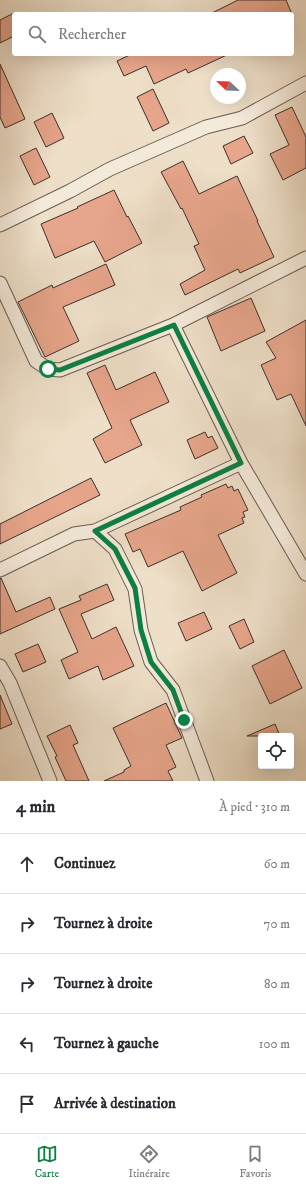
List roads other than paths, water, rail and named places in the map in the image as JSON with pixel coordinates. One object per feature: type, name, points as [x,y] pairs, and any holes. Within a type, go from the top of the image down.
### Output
[{"type":"street","points":[[0,225],[70,191],[110,169],[206,127],[242,118],[306,83]]},
{"type":"street","points":[[0,283],[36,361],[48,369],[60,370],[174,325],[306,258]]},
{"type":"street","points":[[174,325],[241,463],[306,574]]},
{"type":"street","points":[[0,570],[74,534],[95,531],[241,463]]},
{"type":"street","points":[[95,531],[115,549],[135,588],[141,630],[151,662],[173,690],[207,781]]},
{"type":"street","points":[[0,666],[10,683],[50,781]]}]
